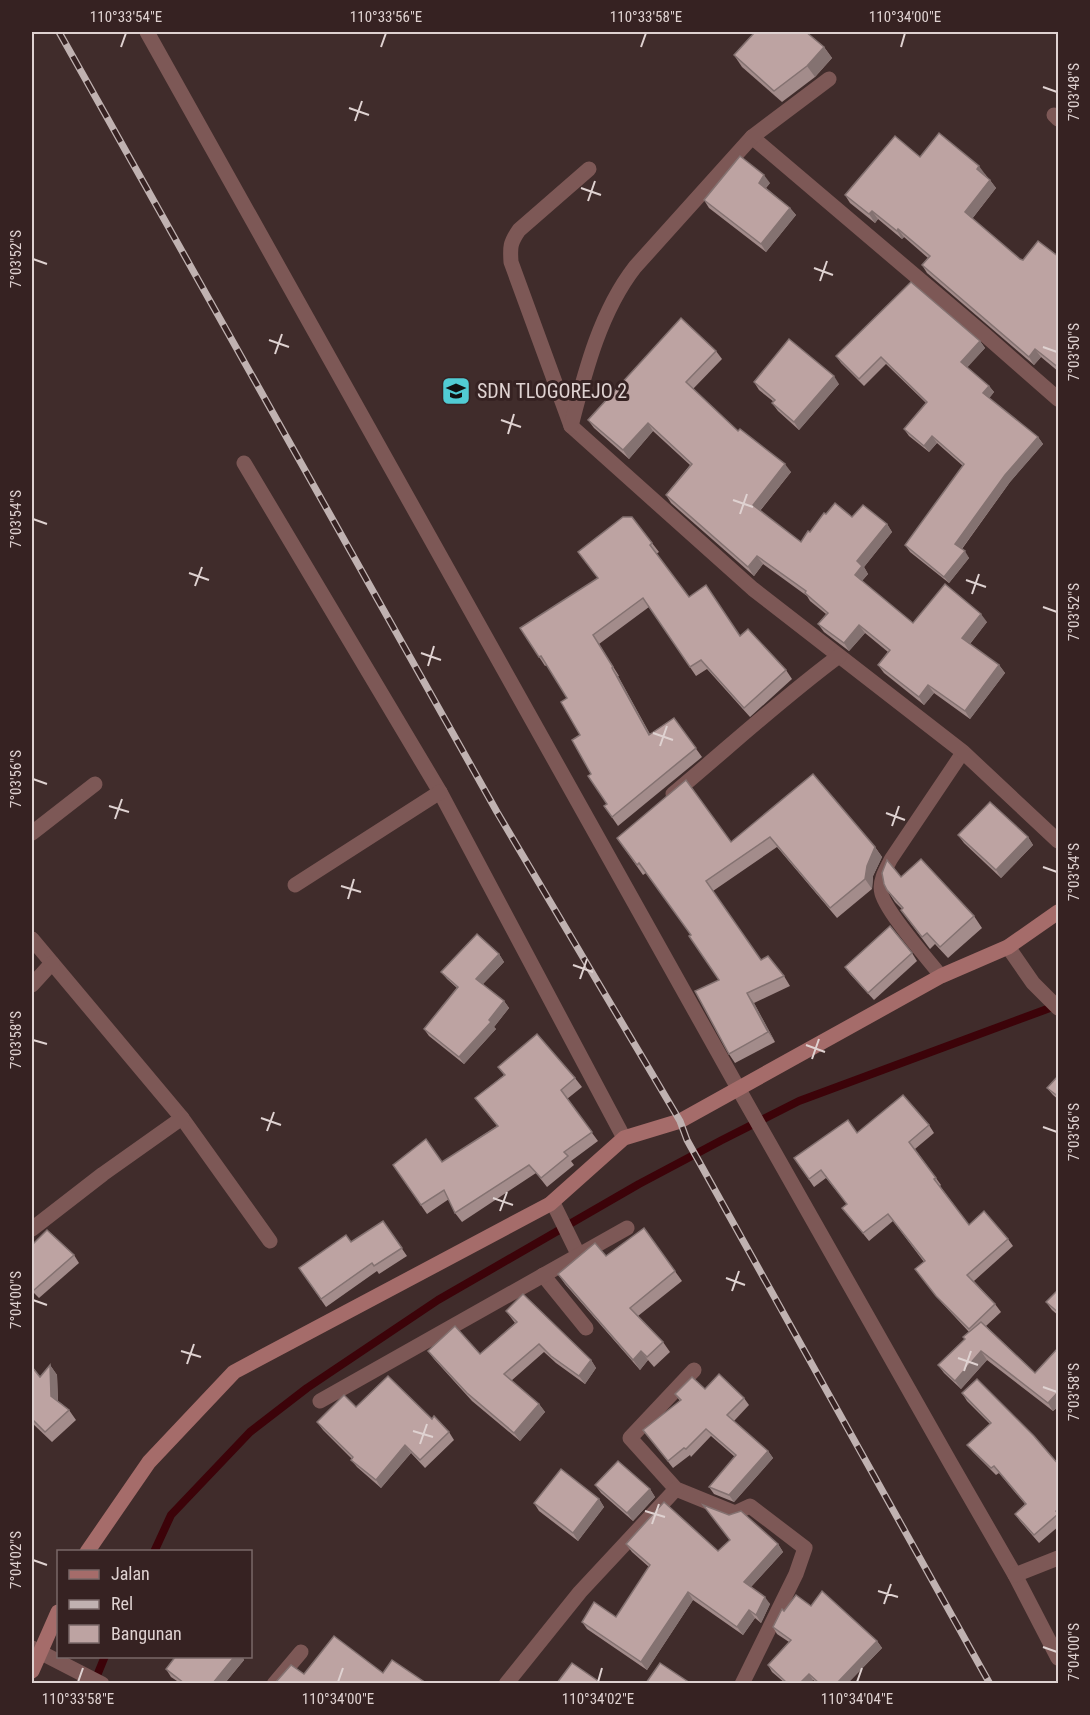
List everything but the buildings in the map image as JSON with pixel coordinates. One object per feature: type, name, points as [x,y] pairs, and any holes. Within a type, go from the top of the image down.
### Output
[{"type":"main road","points":[[88,1550],[148,1462],[234,1372],[401,1281],[553,1205],[624,1138],[680,1121],[941,976],[1008,947],[1059,912]]},
{"type":"main road","points":[[32,1671],[36,1650],[57,1614]]},
{"type":"street","points":[[147,32],[609,846],[765,1137],[1016,1575],[1059,1658]]},
{"type":"street","points":[[571,426],[599,335],[621,284],[752,137],[829,79]]},
{"type":"street","points":[[752,137],[1059,399]]},
{"type":"street","points":[[589,169],[519,230],[510,247],[512,262],[571,426],[753,589],[963,752],[1059,841]]},
{"type":"street","points":[[244,463],[440,792],[624,1138]]},
{"type":"street","points":[[658,806],[799,686],[839,656]]},
{"type":"street","points":[[32,832],[94,784]]},
{"type":"street","points":[[295,885],[440,792]]},
{"type":"street","points":[[32,939],[182,1118],[270,1241]]},
{"type":"street","points":[[1008,947],[1033,983],[1059,1008]]},
{"type":"street","points":[[32,985],[52,963]]},
{"type":"street","points":[[32,1229],[103,1174],[182,1118]]},
{"type":"street","points":[[553,1205],[578,1254]]},
{"type":"street","points":[[320,1401],[627,1228]]},
{"type":"street","points":[[543,1275],[586,1328]]},
{"type":"street","points":[[694,1370],[630,1438],[676,1489],[735,1513],[750,1506],[805,1548],[796,1574],[742,1683]]},
{"type":"street","points":[[506,1683],[580,1592],[676,1489]]},
{"type":"street","points":[[1016,1575],[1059,1558]]},
{"type":"street","points":[[36,1650],[102,1683]]},
{"type":"street","points":[[274,1683],[301,1652]]},
{"type":"lane","points":[[941,976],[886,906],[880,890],[882,878],[891,859],[963,752]]},
{"type":"waterway","points":[[155,1550],[171,1515],[250,1432],[307,1388],[438,1300],[639,1184],[799,1101],[1058,1005]]},
{"type":"waterway","points":[[94,1683],[104,1658]]},
{"type":"railway","points":[[59,32],[497,812],[680,1121],[687,1140],[990,1684]]},
{"type":"place","name":"SDN TLOGOREJO 2","points":[[456,391]]}]
